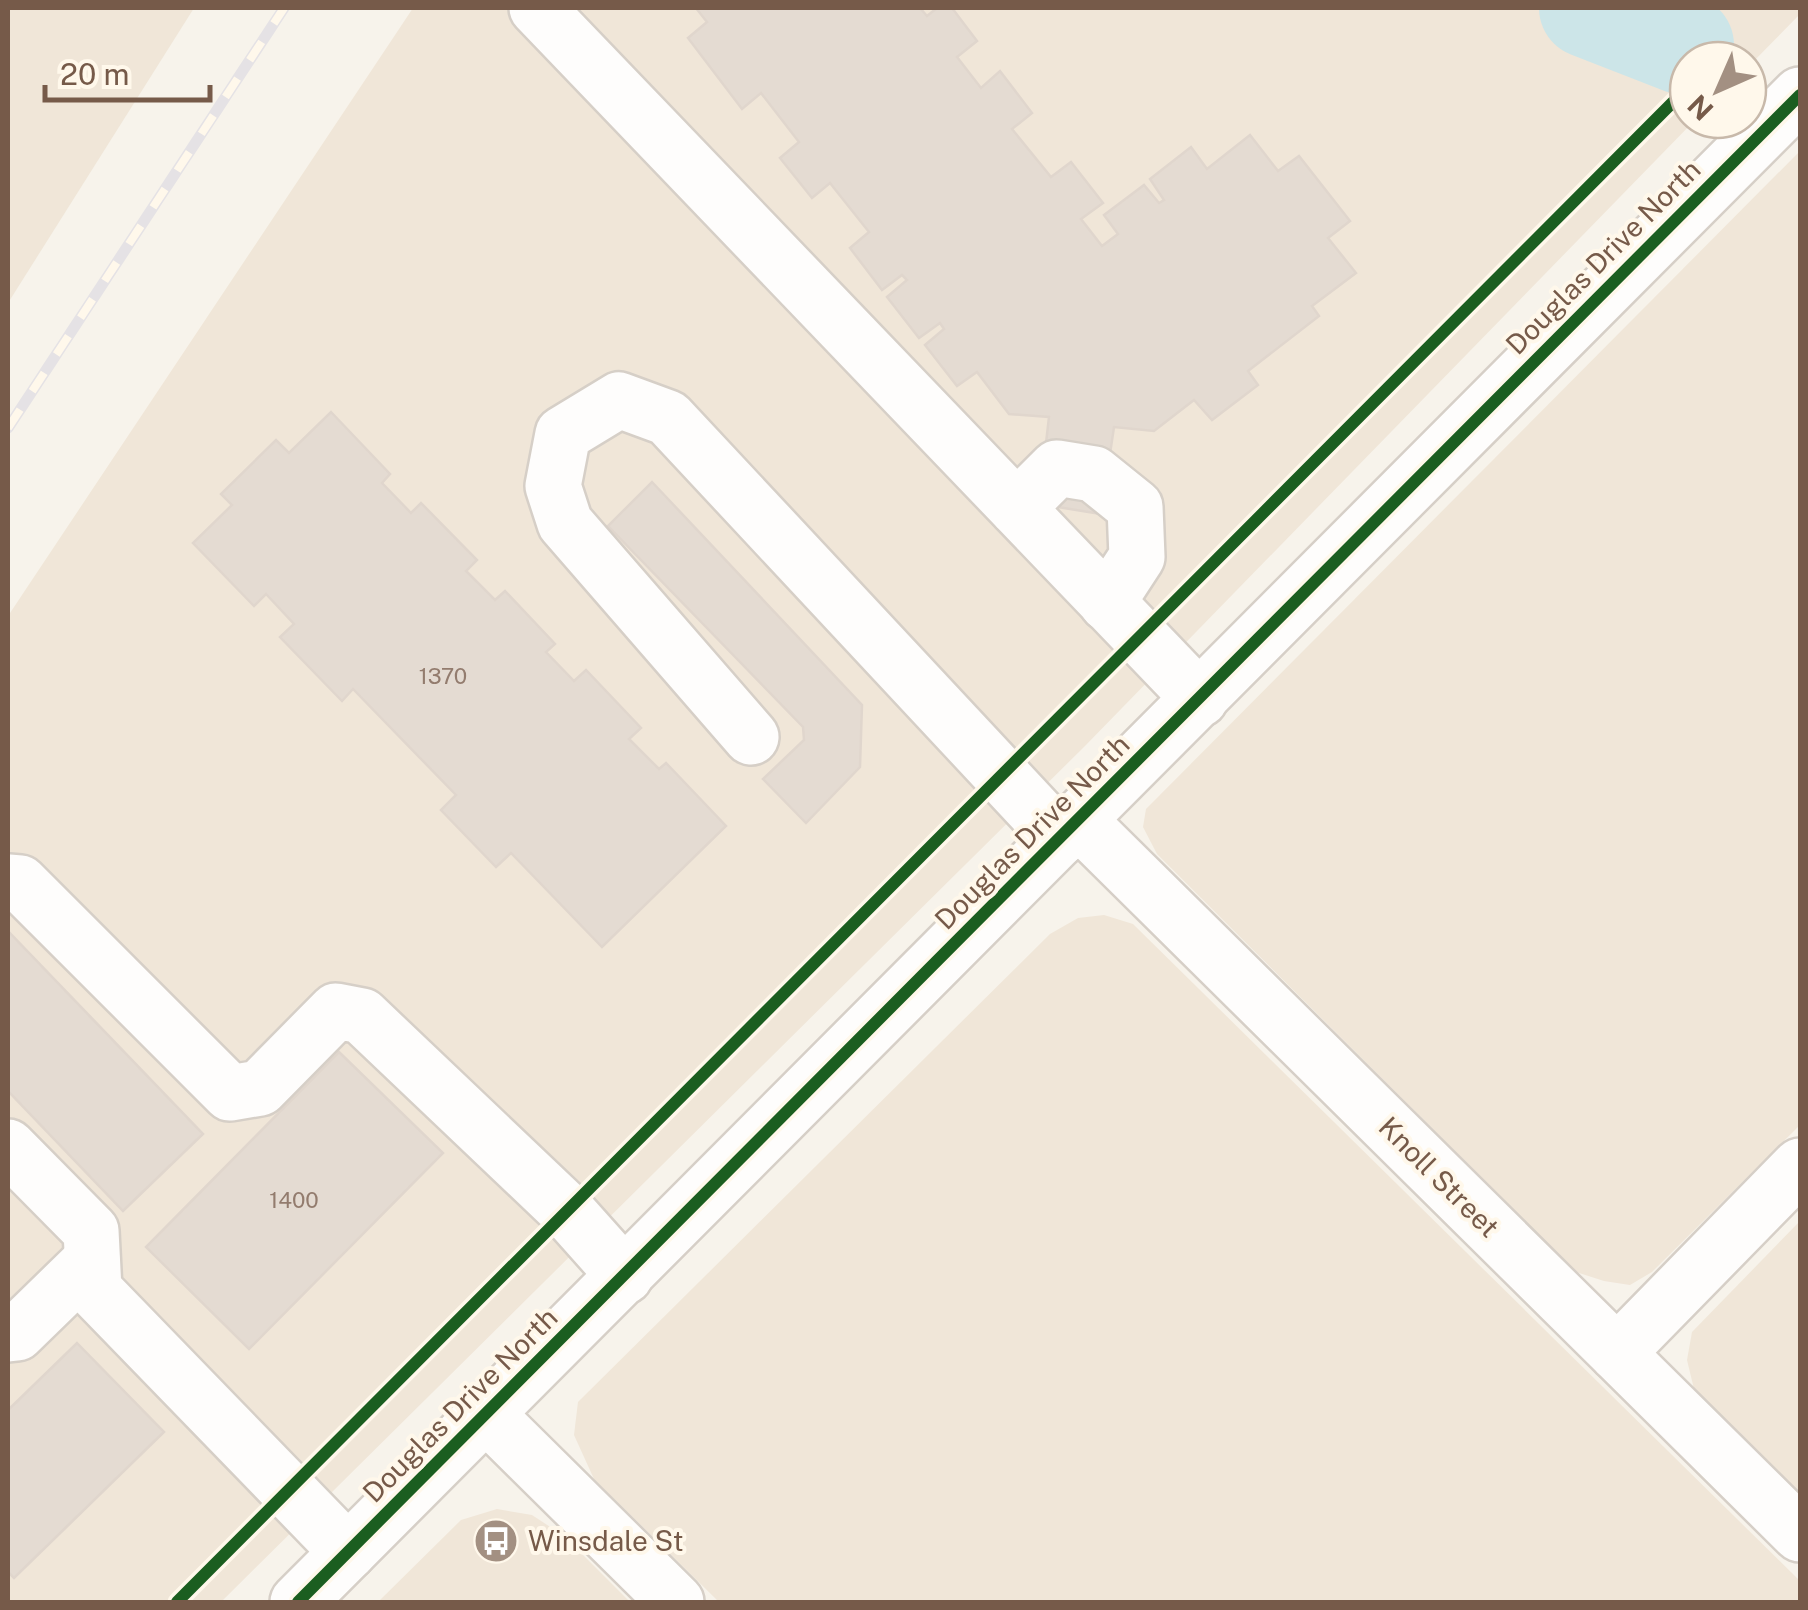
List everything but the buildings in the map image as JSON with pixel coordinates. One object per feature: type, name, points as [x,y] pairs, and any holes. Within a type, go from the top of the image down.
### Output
[{"type":"street","points":[[537,8],[1200,699]]},
{"type":"street","name":"Douglas Drive North","points":[[298,1602],[1800,95]]},
{"type":"street","name":"Knoll Street","points":[[751,737],[565,524],[553,486],[563,434],[619,400],[668,418],[1069,829],[1617,1353],[1800,1534]]},
{"type":"street","points":[[1017,508],[1057,468],[1094,474],[1135,507],[1137,557],[1107,603]]},
{"type":"street","points":[[8,882],[20,883],[230,1093],[260,1088],[336,1011],[362,1016],[567,1211],[625,1276]]},
{"type":"street","points":[[8,1148],[91,1231],[94,1290],[348,1552]]},
{"type":"street","points":[[1617,1353],[1800,1166]]},
{"type":"street","points":[[8,1334],[17,1333],[92,1260]]},
{"type":"street","points":[[487,1415],[676,1602]]},
{"type":"shaded area","points":[[8,8],[194,8],[8,303]]},
{"type":"shaded area","points":[[413,8],[1800,8],[1800,14],[1768,47],[1768,40],[1668,40],[1668,140],[1676,140],[1085,746],[221,1602],[8,1602],[8,616]]},
{"type":"shaded area","points":[[1800,151],[1800,1125],[1652,1272],[1630,1285],[1604,1281],[1576,1272],[1157,854],[1143,827],[1146,809]]},
{"type":"shaded area","points":[[1104,915],[1133,924],[1800,1581],[1800,1602],[719,1602],[594,1479],[574,1435],[578,1402],[1050,934],[1078,918]]},
{"type":"shaded area","points":[[1800,1221],[1800,1493],[1694,1389],[1687,1360],[1692,1332]]},
{"type":"shaded area","points":[[497,1509],[532,1515],[564,1536],[630,1602],[378,1602],[461,1520]]},
{"type":"waterway","points":[[1589,8],[1671,40]]},
{"type":"railway","points":[[8,428],[284,8]]},
{"type":"cycle path","points":[[298,1602],[1800,95]]},
{"type":"cycle path","points":[[177,1602],[1668,107]]},
{"type":"place","name":"Winsdale St","points":[[496,1541]]}]
